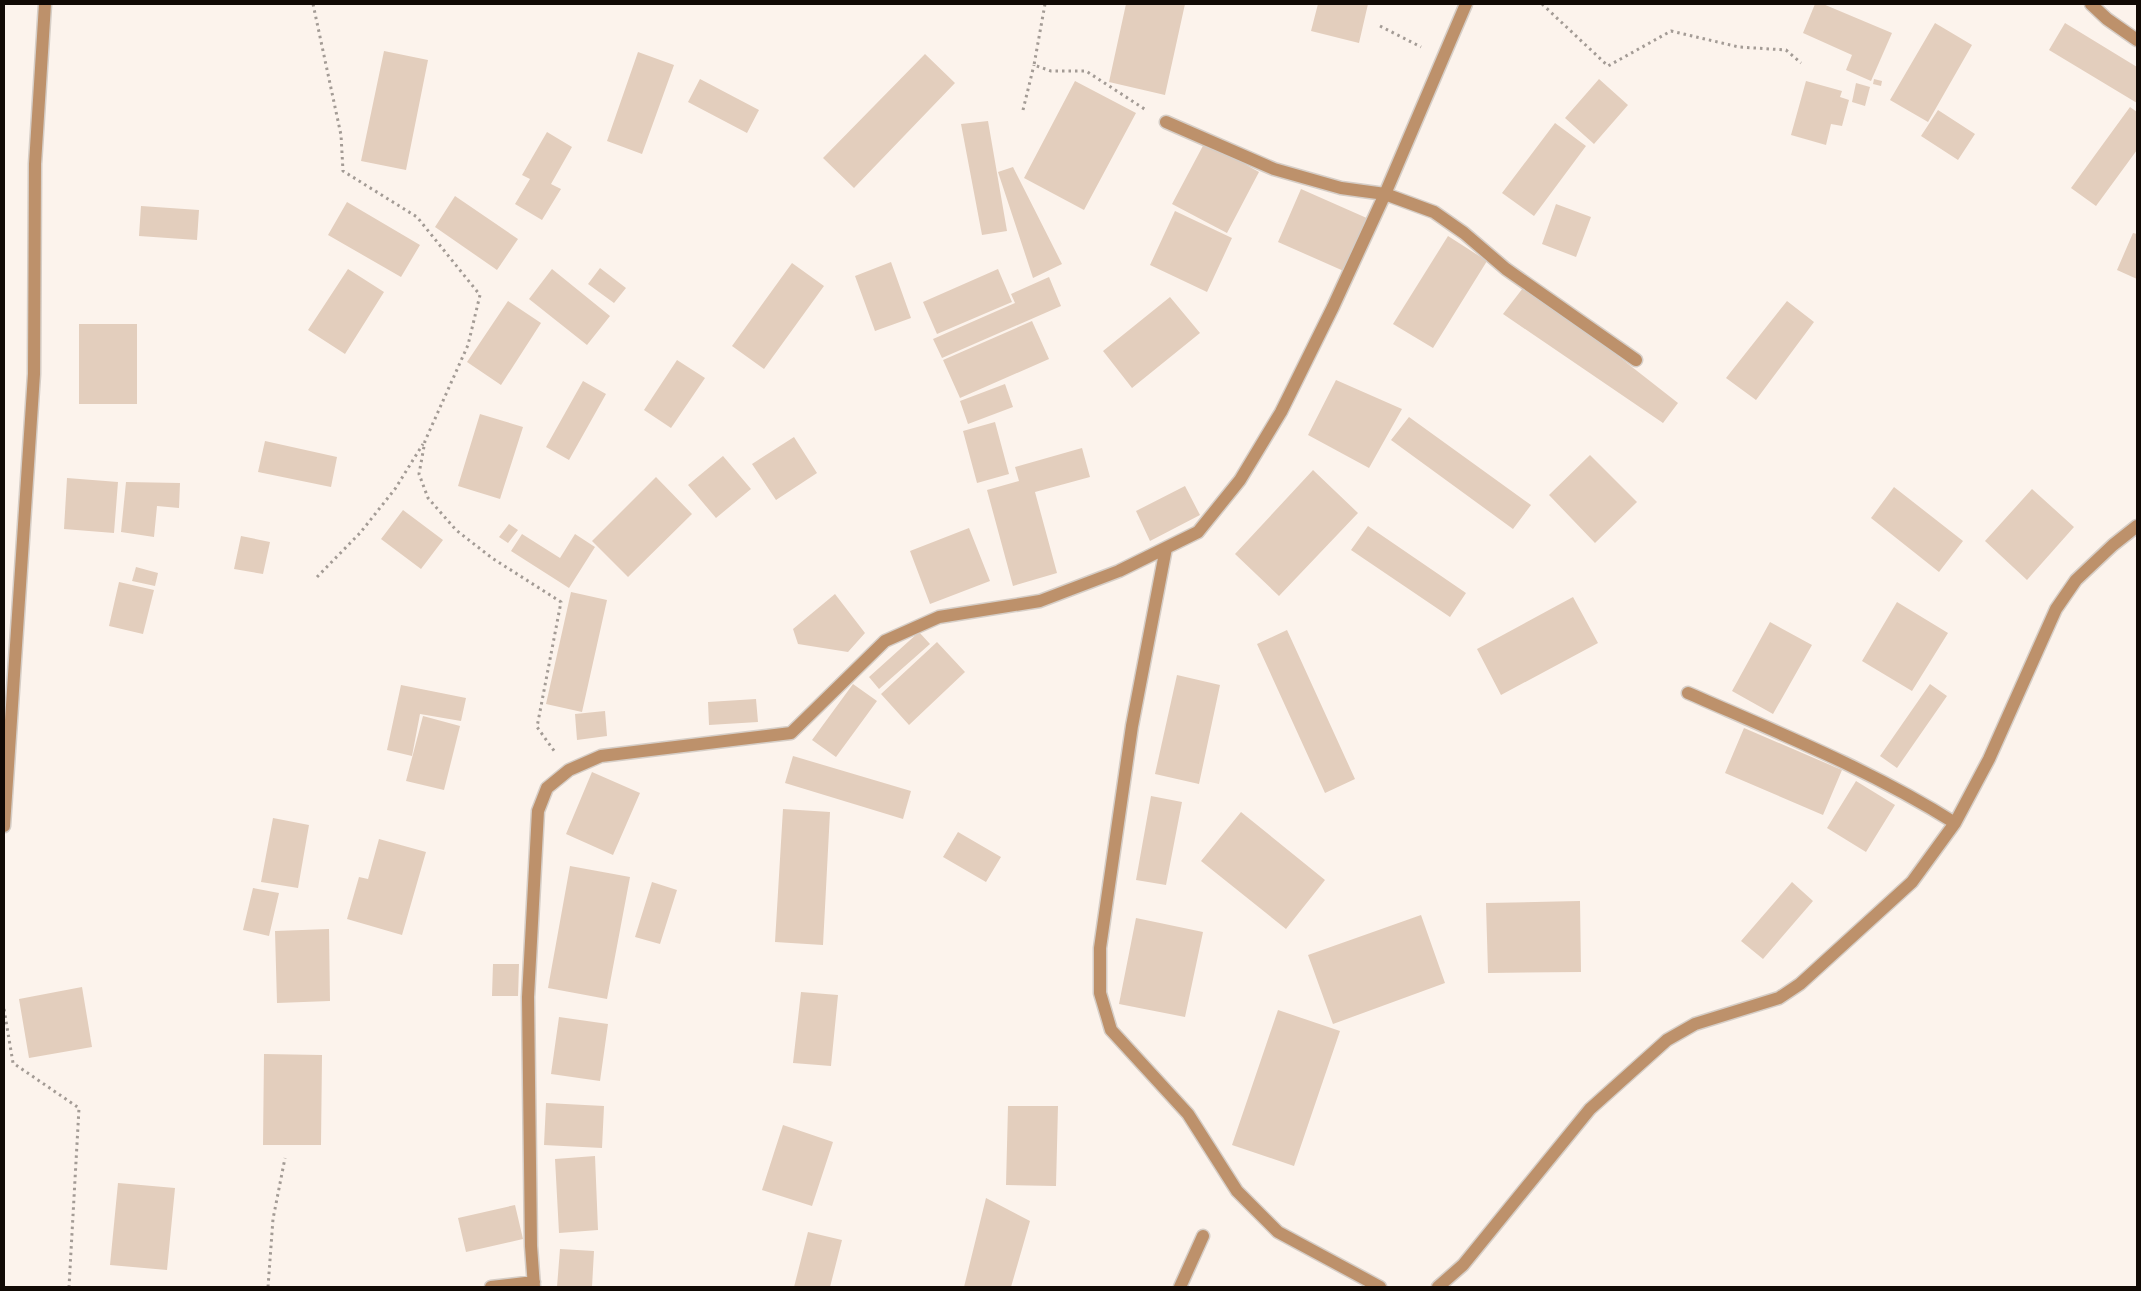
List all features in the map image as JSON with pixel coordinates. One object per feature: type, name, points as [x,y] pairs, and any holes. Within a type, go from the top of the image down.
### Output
[{"type":"street","points":[[4,826],[34,374],[35,164],[45,4]]},
{"type":"street","points":[[491,1287],[534,1285],[531,1236],[528,997],[538,811],[547,788],[569,770],[601,756],[791,733],[885,641],[938,617],[1040,601],[1119,571],[1198,532],[1240,480],[1285,404],[1334,307],[1385,194],[1466,4]]},
{"type":"street","points":[[2091,4],[2107,19],[2137,40]]},
{"type":"street","points":[[1166,122],[1274,169],[1341,188],[1385,194],[1434,212],[1464,233],[1506,269],[1636,360]]},
{"type":"street","points":[[1438,1287],[1463,1265],[1590,1109],[1667,1040],[1695,1024],[1779,998],[1800,984],[1912,882],[1955,823],[1989,759],[2056,609],[2076,580],[2113,545],[2137,526]]},
{"type":"street","points":[[1166,548],[1132,726],[1100,948],[1100,993],[1111,1030],[1188,1114],[1237,1191],[1278,1232],[1380,1287]]},
{"type":"street","points":[[1688,693],[1834,757],[1923,802],[1955,823]]},
{"type":"street","points":[[1180,1287],[1204,1236]]},
{"type":"path","points":[[313,4],[340,135],[342,172],[417,217],[480,295],[468,345],[425,441],[395,489],[360,533],[317,577]]},
{"type":"path","points":[[1023,110],[1034,65],[1045,4]]},
{"type":"path","points":[[1542,4],[1608,66],[1671,31],[1739,47],[1786,50],[1801,63]]},
{"type":"path","points":[[1380,26],[1442,57]]},
{"type":"path","points":[[1034,65],[1051,71],[1086,72],[1166,122]]},
{"type":"path","points":[[425,441],[419,474],[428,498],[456,530],[492,558],[561,602],[537,728],[569,770]]},
{"type":"path","points":[[4,1009],[13,1062],[79,1108],[69,1287]]},
{"type":"path","points":[[268,1287],[274,1219],[285,1158]]},
{"type":"building","points":[[1126,4],[1185,4],[1165,95],[1109,82]]},
{"type":"building","points":[[1318,4],[1368,4],[1359,43],[1311,31]]},
{"type":"building","points":[[1815,4],[1823,4],[1892,33],[1871,81],[1846,70],[1852,55],[1803,33]]},
{"type":"building","points":[[1935,23],[1972,45],[1928,122],[1890,100]]},
{"type":"building","points":[[2065,23],[2137,67],[2137,103],[2049,50]]},
{"type":"building","points":[[384,51],[428,60],[406,170],[361,161]]},
{"type":"building","points":[[638,52],[674,65],[642,154],[607,141]]},
{"type":"building","points":[[925,54],[955,83],[854,188],[823,158]]},
{"type":"building","points":[[700,79],[759,110],[747,133],[688,102]]},
{"type":"building","points":[[1599,79],[1628,105],[1594,144],[1565,118]]},
{"type":"building","points":[[1874,79],[1882,81],[1881,86],[1873,84]]},
{"type":"building","points":[[1075,81],[1136,113],[1084,210],[1024,178]]},
{"type":"building","points":[[1806,81],[1842,91],[1840,97],[1849,100],[1842,126],[1831,124],[1826,145],[1791,135]]},
{"type":"building","points":[[1856,83],[1870,87],[1865,106],[1852,102]]},
{"type":"building","points":[[2130,107],[2137,112],[2137,150],[2096,206],[2071,188]]},
{"type":"building","points":[[1938,110],[1975,134],[1958,160],[1921,136]]},
{"type":"building","points":[[988,121],[1007,231],[982,235],[961,124]]},
{"type":"building","points":[[1555,123],[1586,146],[1534,216],[1502,193]]},
{"type":"building","points":[[547,132],[572,147],[551,184],[561,189],[542,220],[515,204],[530,179],[522,175]]},
{"type":"building","points":[[1205,142],[1259,172],[1227,233],[1172,204]]},
{"type":"building","points":[[1013,167],[1062,264],[1033,278],[998,172]]},
{"type":"building","points":[[1301,189],[1378,223],[1355,276],[1278,242]]},
{"type":"building","points":[[455,196],[518,239],[497,270],[435,227]]},
{"type":"building","points":[[347,202],[420,245],[401,277],[328,235]]},
{"type":"building","points":[[1556,204],[1591,217],[1576,257],[1542,244]]},
{"type":"building","points":[[141,206],[199,210],[197,240],[139,236]]},
{"type":"building","points":[[1175,211],[1232,238],[1207,292],[1150,265]]},
{"type":"building","points":[[2133,233],[2137,234],[2137,279],[2117,270]]},
{"type":"building","points":[[1448,236],[1487,261],[1433,348],[1393,324]]},
{"type":"building","points":[[891,262],[911,318],[875,331],[855,276]]},
{"type":"building","points":[[792,263],[824,286],[764,369],[732,346]]},
{"type":"building","points":[[600,268],[626,288],[614,303],[588,284]]},
{"type":"building","points":[[348,269],[384,292],[345,354],[308,330]]},
{"type":"building","points":[[552,269],[610,316],[587,345],[529,299]]},
{"type":"building","points":[[998,269],[1012,302],[937,334],[923,302]]},
{"type":"building","points":[[1049,277],[1061,306],[942,358],[933,339],[1015,303],[1011,294]]},
{"type":"building","points":[[1526,284],[1678,403],[1663,423],[1503,314]]},
{"type":"building","points":[[1170,297],[1200,333],[1132,388],[1103,351]]},
{"type":"building","points":[[508,301],[541,323],[501,385],[467,362]]},
{"type":"building","points":[[1787,301],[1814,322],[1756,400],[1726,378]]},
{"type":"building","points":[[1032,321],[1049,359],[960,398],[943,360]]},
{"type":"building","points":[[79,324],[137,324],[137,404],[79,404]]},
{"type":"building","points":[[677,360],[705,378],[671,428],[644,410]]},
{"type":"building","points":[[1336,380],[1402,409],[1369,468],[1308,435]]},
{"type":"building","points":[[583,381],[606,394],[569,460],[546,447]]},
{"type":"building","points":[[1005,384],[1013,407],[968,424],[960,401]]},
{"type":"building","points":[[480,414],[523,427],[500,499],[458,486]]},
{"type":"building","points":[[1409,417],[1531,505],[1513,529],[1391,440]]},
{"type":"building","points":[[995,422],[1009,474],[977,483],[963,431]]},
{"type":"building","points":[[794,437],[817,473],[776,500],[752,464]]},
{"type":"building","points":[[265,441],[337,457],[331,487],[258,472]]},
{"type":"building","points":[[1082,448],[1090,477],[1035,492],[1057,573],[1013,586],[987,490],[1019,481],[1015,467]]},
{"type":"building","points":[[1590,455],[1637,502],[1595,543],[1549,495]]},
{"type":"building","points":[[723,456],[751,489],[716,518],[688,485]]},
{"type":"building","points":[[1313,470],[1358,513],[1279,596],[1235,554]]},
{"type":"building","points":[[656,477],[692,514],[628,577],[592,541]]},
{"type":"building","points":[[67,478],[118,482],[114,533],[64,529]]},
{"type":"building","points":[[126,482],[180,483],[179,508],[157,506],[154,537],[121,532]]},
{"type":"building","points":[[1185,486],[1200,515],[1150,541],[1136,511]]},
{"type":"building","points":[[1894,487],[1963,541],[1939,572],[1871,518]]},
{"type":"building","points":[[2032,489],[2074,527],[2027,580],[1985,541]]},
{"type":"building","points":[[403,510],[443,540],[421,569],[381,539]]},
{"type":"building","points":[[509,524],[518,530],[508,543],[499,537]]},
{"type":"building","points":[[1368,526],[1466,593],[1450,617],[1351,550]]},
{"type":"building","points":[[969,528],[990,581],[930,604],[910,551]]},
{"type":"building","points":[[522,534],[560,558],[575,534],[595,547],[569,588],[511,551]]},
{"type":"building","points":[[241,536],[270,542],[263,574],[234,569]]},
{"type":"building","points":[[136,567],[158,573],[155,586],[132,581]]},
{"type":"building","points":[[119,582],[154,590],[143,634],[109,626]]},
{"type":"building","points":[[571,592],[607,600],[582,712],[546,704]]},
{"type":"building","points":[[835,594],[865,633],[848,652],[798,644],[793,629]]},
{"type":"building","points":[[1573,597],[1598,643],[1501,695],[1477,649]]},
{"type":"building","points":[[1897,602],[1948,633],[1912,691],[1862,661]]},
{"type":"building","points":[[1770,622],[1812,645],[1773,714],[1732,691]]},
{"type":"building","points":[[1287,630],[1355,779],[1325,793],[1257,644]]},
{"type":"building","points":[[919,632],[930,644],[879,689],[869,677]]},
{"type":"building","points":[[937,642],[965,672],[909,725],[881,694]]},
{"type":"building","points":[[1177,675],[1220,685],[1199,784],[1155,774]]},
{"type":"building","points":[[853,684],[877,701],[836,757],[812,740]]},
{"type":"building","points":[[1930,684],[1947,696],[1897,768],[1880,756]]},
{"type":"building","points":[[401,685],[466,698],[461,721],[420,714],[412,756],[387,750]]},
{"type":"building","points":[[756,699],[758,722],[709,725],[708,702]]},
{"type":"building","points":[[605,711],[607,736],[577,740],[575,714]]},
{"type":"building","points":[[423,716],[460,726],[444,790],[406,781]]},
{"type":"building","points":[[1744,728],[1842,770],[1823,815],[1725,773]]},
{"type":"building","points":[[793,756],[911,791],[903,819],[785,783]]},
{"type":"building","points":[[592,772],[640,793],[613,855],[566,834]]},
{"type":"building","points":[[1856,781],[1895,805],[1866,852],[1827,828]]},
{"type":"building","points":[[1151,796],[1182,802],[1166,885],[1136,880]]},
{"type":"building","points":[[783,809],[830,812],[823,945],[775,942]]},
{"type":"building","points":[[1241,812],[1325,880],[1286,929],[1201,861]]},
{"type":"building","points":[[273,818],[309,825],[298,888],[261,882]]},
{"type":"building","points":[[958,832],[1001,857],[986,882],[943,857]]},
{"type":"building","points":[[379,839],[426,852],[402,935],[347,919],[359,877],[368,879]]},
{"type":"building","points":[[570,866],[630,877],[607,999],[548,988]]},
{"type":"building","points":[[652,882],[677,890],[660,944],[635,937]]},
{"type":"building","points":[[1792,882],[1813,901],[1763,959],[1741,941]]},
{"type":"building","points":[[253,888],[279,893],[269,936],[243,930]]},
{"type":"building","points":[[1580,901],[1581,972],[1488,973],[1486,903]]},
{"type":"building","points":[[1421,915],[1445,983],[1333,1024],[1308,955]]},
{"type":"building","points":[[1136,918],[1203,932],[1185,1017],[1119,1004]]},
{"type":"building","points":[[329,929],[330,1001],[277,1003],[275,931]]},
{"type":"building","points":[[493,964],[519,964],[518,996],[492,996]]},
{"type":"building","points":[[82,987],[92,1047],[29,1058],[19,999]]},
{"type":"building","points":[[801,992],[838,995],[831,1066],[793,1063]]},
{"type":"building","points":[[1278,1010],[1340,1031],[1294,1166],[1232,1145]]},
{"type":"building","points":[[559,1017],[608,1024],[600,1081],[551,1074]]},
{"type":"building","points":[[264,1054],[322,1055],[321,1145],[263,1145]]},
{"type":"building","points":[[546,1103],[604,1106],[602,1148],[544,1145]]},
{"type":"building","points":[[1008,1106],[1058,1106],[1056,1186],[1006,1185]]},
{"type":"building","points":[[783,1125],[833,1142],[812,1206],[762,1190]]},
{"type":"building","points":[[595,1156],[598,1230],[559,1233],[555,1159]]},
{"type":"building","points":[[118,1183],[175,1188],[167,1270],[110,1265]]},
{"type":"building","points":[[986,1198],[1030,1221],[1011,1287],[964,1287]]},
{"type":"building","points":[[515,1205],[523,1239],[466,1252],[458,1218]]},
{"type":"building","points":[[808,1232],[842,1240],[830,1287],[794,1287]]},
{"type":"building","points":[[560,1249],[594,1251],[592,1287],[557,1287]]}]
